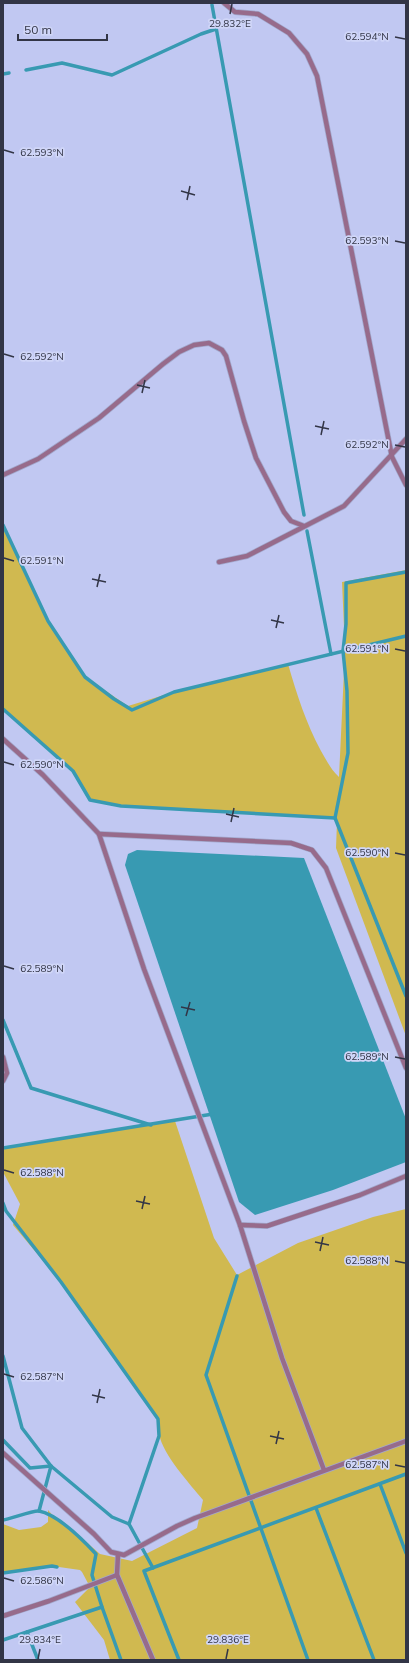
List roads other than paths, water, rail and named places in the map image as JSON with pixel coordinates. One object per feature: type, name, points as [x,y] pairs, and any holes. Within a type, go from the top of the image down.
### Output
[{"type":"lane","points":[[224,3],[235,12],[258,14],[289,34],[307,54],[317,76],[392,457],[406,485]]},
{"type":"lane","points":[[3,475],[38,459],[99,418],[179,352],[194,345],[209,343],[222,350],[226,356],[256,458],[266,478],[284,512],[291,521],[304,526]]},
{"type":"lane","points":[[218,562],[247,556],[344,506],[392,457],[406,439]]},
{"type":"lane","points":[[3,739],[42,775],[99,834],[144,968],[240,1225],[282,1358],[324,1470]]},
{"type":"lane","points":[[99,834],[291,843],[312,850],[326,868],[406,1068]]},
{"type":"lane","points":[[3,1057],[7,1073],[3,1081]]},
{"type":"lane","points":[[240,1225],[267,1226],[360,1196],[406,1176]]},
{"type":"lane","points":[[3,1453],[94,1534],[111,1552],[124,1554],[195,1518],[406,1441]]},
{"type":"lane","points":[[118,1554],[117,1574],[153,1660]]},
{"type":"lane","points":[[3,1616],[49,1601],[117,1574]]},
{"type":"water","points":[[137,850],[304,858],[406,1119],[406,1162],[333,1190],[255,1215],[239,1202],[125,865],[128,854]]},
{"type":"waterway","points":[[212,5],[304,515]]},
{"type":"waterway","points":[[26,70],[62,63],[112,75],[201,34],[216,29]]},
{"type":"waterway","points":[[3,74],[9,73]]},
{"type":"waterway","points":[[3,525],[48,621],[85,677],[114,699],[132,710],[174,692],[406,636]]},
{"type":"waterway","points":[[307,531],[331,654]]},
{"type":"waterway","points":[[406,572],[346,583],[346,624],[343,651],[347,691],[348,753],[335,818],[406,996]]},
{"type":"waterway","points":[[3,709],[73,771],[90,800],[121,806],[335,818]]},
{"type":"waterway","points":[[3,1020],[31,1088],[151,1125]]},
{"type":"waterway","points":[[3,1148],[213,1114]]},
{"type":"waterway","points":[[3,1203],[6,1211],[61,1282],[158,1419],[159,1436],[129,1524]]},
{"type":"waterway","points":[[237,1276],[206,1375],[308,1660]]},
{"type":"waterway","points":[[3,1356],[22,1428],[51,1466],[112,1517],[129,1524],[153,1568]]},
{"type":"waterway","points":[[3,1440],[30,1468],[51,1466]]},
{"type":"waterway","points":[[39,1511],[51,1466]]},
{"type":"waterway","points":[[179,1660],[144,1571],[406,1474]]},
{"type":"waterway","points":[[380,1484],[406,1553]]},
{"type":"waterway","points":[[316,1508],[374,1660]]},
{"type":"waterway","points":[[3,1520],[36,1511],[47,1513],[55,1517],[70,1529],[96,1554],[92,1575],[121,1660]]},
{"type":"waterway","points":[[3,1573],[52,1566],[57,1567]]},
{"type":"waterway","points":[[3,1640],[102,1607]]},
{"type":"waterway","points":[[27,1632],[38,1660]]}]
